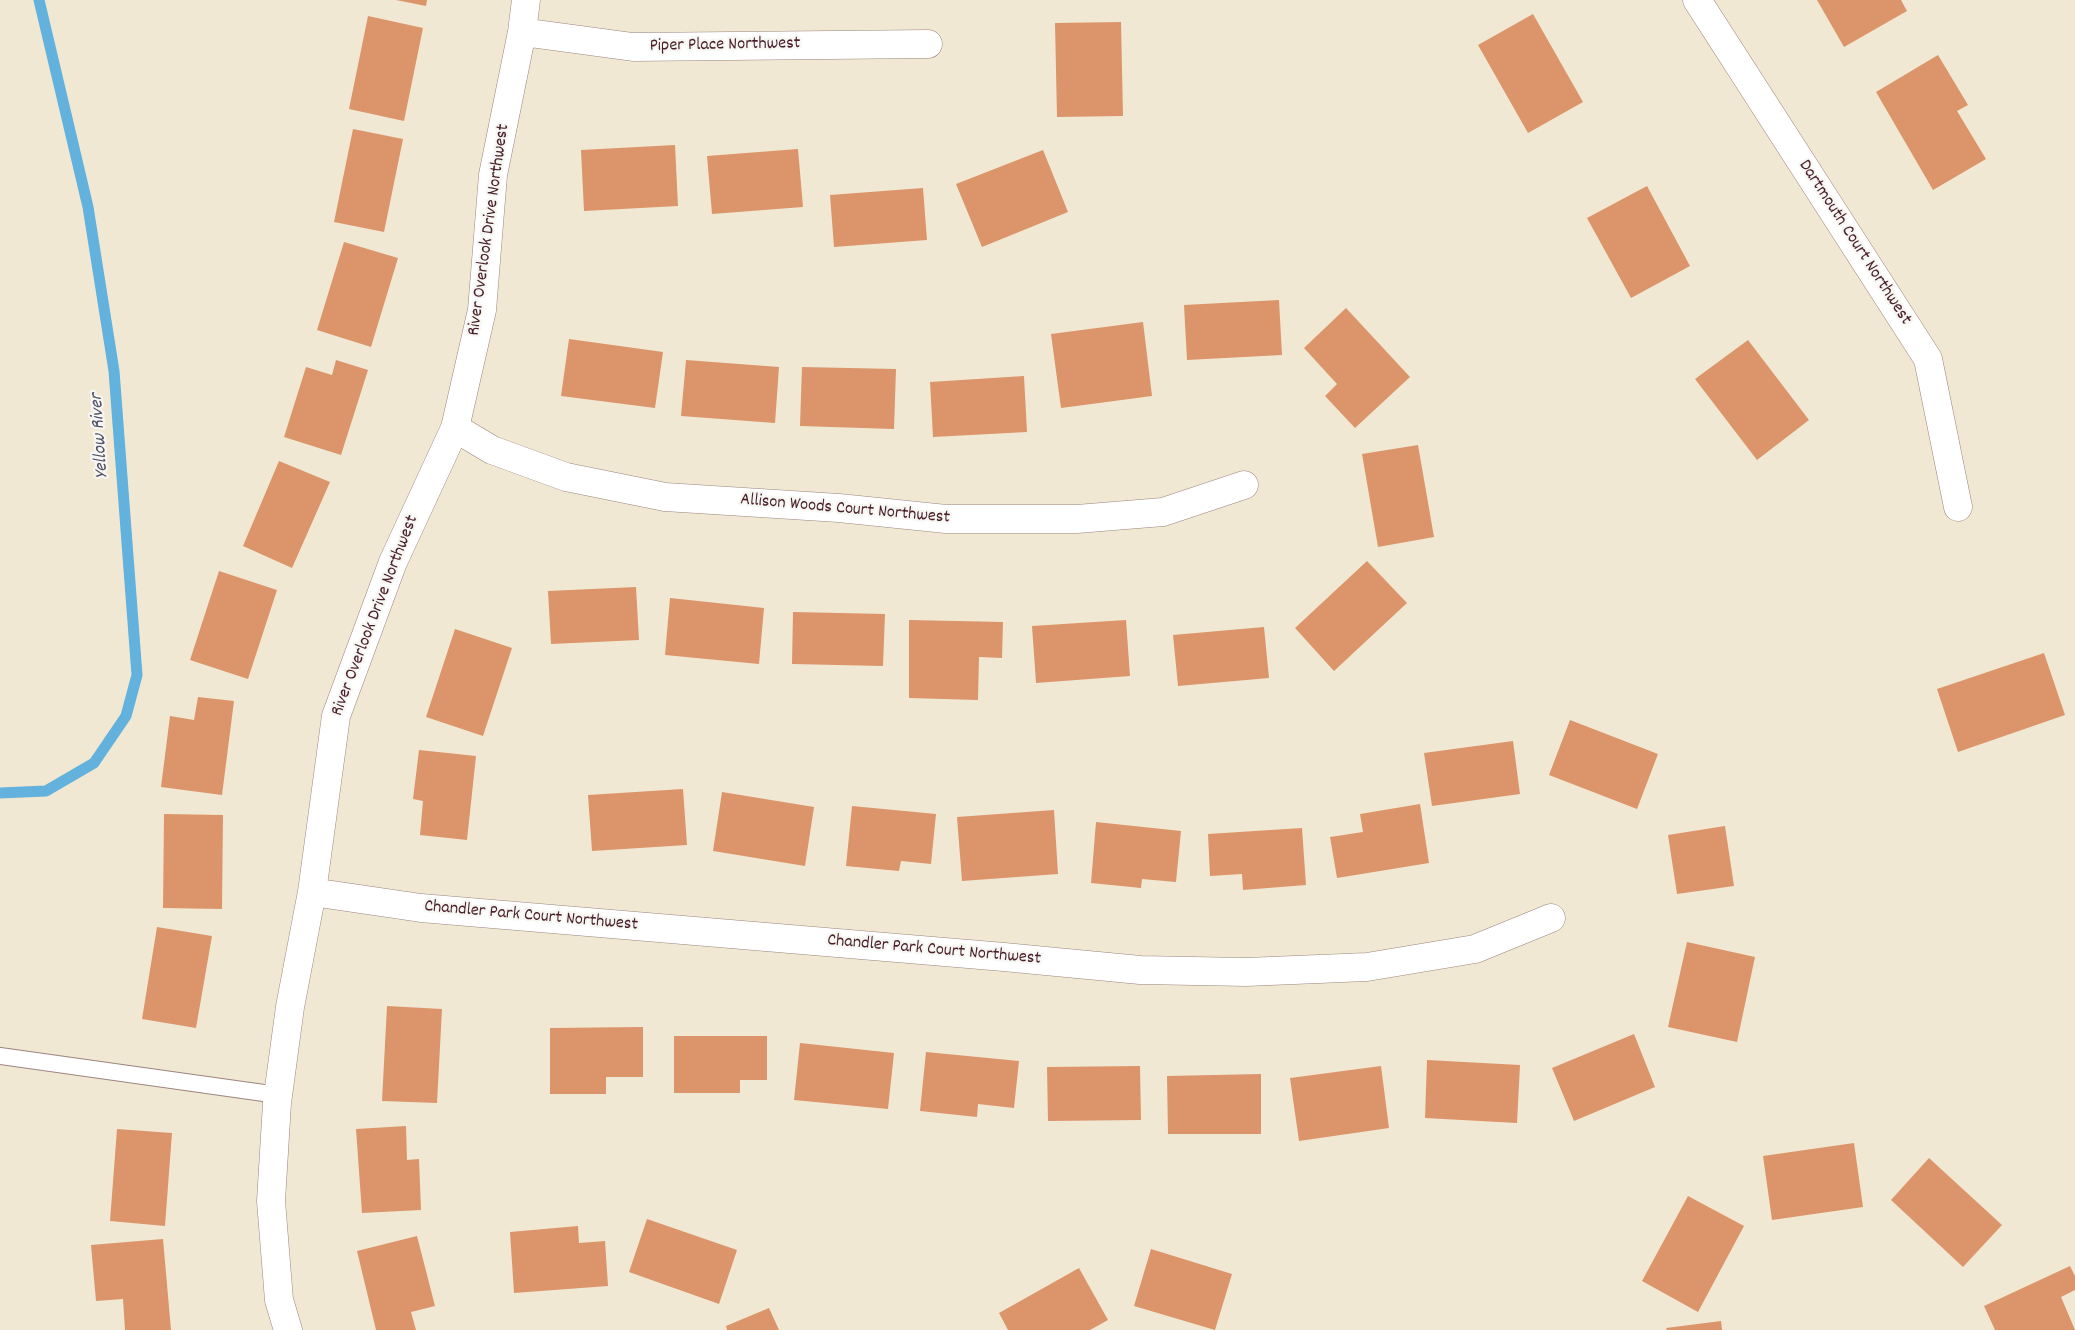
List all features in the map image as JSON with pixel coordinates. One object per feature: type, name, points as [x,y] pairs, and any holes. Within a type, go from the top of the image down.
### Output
[{"type":"street","name":"River Overlook Drive Northwest","points":[[288,1330],[279,1300],[272,1201],[278,1095],[290,1007],[312,892],[336,716],[393,562],[454,428],[482,310],[493,175],[522,32],[526,0]]},
{"type":"street","name":"Dartmouth Court Northwest","points":[[1697,0],[1928,358],[1958,507]]},
{"type":"street","name":"Piper Place Northwest","points":[[522,32],[633,47],[928,44]]},
{"type":"street","name":"Allison Woods Court Northwest","points":[[454,428],[492,450],[566,477],[665,497],[839,508],[946,519],[1077,519],[1163,512],[1244,485]]},
{"type":"street","name":"Chandler Park Court Northwest","points":[[312,892],[421,908],[1140,970],[1246,972],[1367,967],[1474,949],[1551,918]]},
{"type":"lane","points":[[0,1056],[278,1095]]},
{"type":"building","points":[[396,0],[427,0],[426,6]]},
{"type":"building","points":[[1817,0],[1901,0],[1907,11],[1844,47]]},
{"type":"building","points":[[1533,14],[1583,102],[1528,133],[1478,45]]},
{"type":"building","points":[[368,16],[423,28],[404,121],[349,109]]},
{"type":"building","points":[[1121,22],[1123,116],[1057,117],[1055,23]]},
{"type":"building","points":[[1938,55],[1968,105],[1957,111],[1986,159],[1933,190],[1876,92]]},
{"type":"building","points":[[353,129],[403,139],[384,232],[334,222]]},
{"type":"building","points":[[675,145],[678,206],[584,211],[581,150]]},
{"type":"building","points":[[798,149],[803,207],[712,214],[707,156]]},
{"type":"building","points":[[1043,150],[1068,212],[982,247],[956,184]]},
{"type":"building","points":[[1647,186],[1690,266],[1631,298],[1587,218]]},
{"type":"building","points":[[923,188],[927,240],[834,247],[830,195]]},
{"type":"building","points":[[344,242],[398,258],[371,347],[317,330]]},
{"type":"building","points":[[1279,300],[1282,355],[1187,360],[1184,305]]},
{"type":"building","points":[[1346,308],[1410,377],[1355,428],[1325,396],[1337,384],[1304,348]]},
{"type":"building","points":[[1143,322],[1152,396],[1061,408],[1051,334]]},
{"type":"building","points":[[569,339],[663,352],[655,408],[561,396]]},
{"type":"building","points":[[1748,340],[1809,420],[1757,460],[1695,379]]},
{"type":"building","points":[[336,360],[368,370],[341,455],[284,437],[306,367],[332,375]]},
{"type":"building","points":[[686,360],[779,367],[775,423],[681,416]]},
{"type":"building","points":[[802,367],[896,369],[894,429],[800,426]]},
{"type":"building","points":[[1024,376],[1027,432],[933,437],[930,382]]},
{"type":"building","points":[[1418,445],[1434,537],[1378,547],[1362,454]]},
{"type":"building","points":[[279,461],[330,482],[292,568],[243,546]]},
{"type":"building","points":[[1367,561],[1407,603],[1334,671],[1295,628]]},
{"type":"building","points":[[219,571],[277,590],[248,679],[190,660]]},
{"type":"building","points":[[636,587],[639,640],[551,644],[548,591]]},
{"type":"building","points":[[670,598],[764,608],[759,664],[665,655]]},
{"type":"building","points":[[793,612],[885,614],[883,666],[792,664]]},
{"type":"building","points":[[909,620],[1003,622],[1002,658],[979,657],[978,700],[909,698]]},
{"type":"building","points":[[1126,620],[1130,676],[1036,683],[1032,626]]},
{"type":"building","points":[[1264,627],[1269,678],[1178,686],[1173,635]]},
{"type":"building","points":[[455,629],[512,648],[483,736],[426,717]]},
{"type":"building","points":[[2044,653],[2065,715],[1958,752],[1937,689]]},
{"type":"building","points":[[198,697],[234,701],[222,795],[161,787],[170,716],[194,720]]},
{"type":"building","points":[[1570,720],[1658,754],[1637,809],[1549,775]]},
{"type":"building","points":[[1513,741],[1520,794],[1432,806],[1424,753]]},
{"type":"building","points":[[419,750],[476,756],[467,840],[420,835],[423,801],[413,799]]},
{"type":"building","points":[[683,789],[687,845],[592,851],[588,795]]},
{"type":"building","points":[[722,792],[814,807],[805,866],[713,851]]},
{"type":"building","points":[[1420,804],[1429,863],[1337,878],[1330,837],[1363,832],[1360,814]]},
{"type":"building","points":[[852,806],[936,814],[931,864],[901,861],[899,871],[846,866]]},
{"type":"building","points":[[1054,810],[1058,874],[962,881],[957,817]]},
{"type":"building","points":[[164,814],[223,815],[222,909],[163,908]]},
{"type":"building","points":[[1096,822],[1181,831],[1176,882],[1142,879],[1141,888],[1091,883]]},
{"type":"building","points":[[1725,826],[1734,886],[1677,894],[1668,835]]},
{"type":"building","points":[[1302,828],[1306,885],[1243,890],[1242,874],[1210,876],[1208,834]]},
{"type":"building","points":[[157,927],[212,936],[196,1028],[142,1019]]},
{"type":"building","points":[[1687,942],[1755,957],[1737,1042],[1668,1027]]},
{"type":"building","points":[[387,1006],[442,1009],[437,1103],[382,1101]]},
{"type":"building","points":[[643,1027],[643,1077],[606,1077],[606,1094],[550,1094],[550,1028]]},
{"type":"building","points":[[1634,1034],[1655,1087],[1574,1121],[1552,1068]]},
{"type":"building","points":[[674,1036],[767,1036],[767,1080],[740,1080],[740,1093],[674,1093]]},
{"type":"building","points":[[800,1043],[894,1053],[888,1109],[794,1100]]},
{"type":"building","points":[[926,1052],[1019,1061],[1014,1108],[978,1104],[977,1117],[920,1111]]},
{"type":"building","points":[[1427,1060],[1520,1065],[1517,1123],[1425,1118]]},
{"type":"building","points":[[1140,1066],[1141,1120],[1048,1121],[1047,1067]]},
{"type":"building","points":[[1381,1066],[1389,1128],[1299,1141],[1290,1078]]},
{"type":"building","points":[[1261,1074],[1261,1134],[1168,1134],[1167,1076]]},
{"type":"building","points":[[406,1126],[407,1160],[419,1159],[421,1210],[362,1213],[356,1129]]},
{"type":"building","points":[[117,1129],[172,1133],[165,1226],[110,1221]]},
{"type":"building","points":[[1854,1143],[1863,1207],[1772,1220],[1763,1156]]},
{"type":"building","points":[[1929,1158],[2002,1225],[1963,1267],[1891,1200]]},
{"type":"building","points":[[1688,1196],[1744,1226],[1698,1312],[1642,1281]]},
{"type":"building","points":[[647,1219],[737,1250],[719,1304],[629,1272]]},
{"type":"building","points":[[578,1226],[579,1243],[605,1241],[608,1286],[514,1293],[510,1232]]},
{"type":"building","points":[[417,1236],[435,1306],[411,1312],[416,1330],[376,1330],[357,1251]]},
{"type":"building","points":[[163,1239],[171,1330],[125,1330],[123,1299],[96,1301],[91,1245]]},
{"type":"building","points":[[1151,1249],[1232,1274],[1215,1330],[1134,1306]]},
{"type":"building","points":[[2070,1266],[2075,1276],[2075,1290],[2061,1297],[2075,1330],[1995,1330],[1984,1306]]},
{"type":"building","points":[[1079,1268],[1108,1320],[1090,1330],[1008,1330],[999,1313]]},
{"type":"building","points":[[769,1308],[779,1330],[727,1330],[726,1326]]},
{"type":"building","points":[[1721,1321],[1722,1330],[1667,1330],[1666,1328]]},
{"type":"waterway","name":"Yellow River","points":[[0,793],[46,791],[94,763],[126,716],[137,675],[114,371],[88,207],[39,0]]}]
